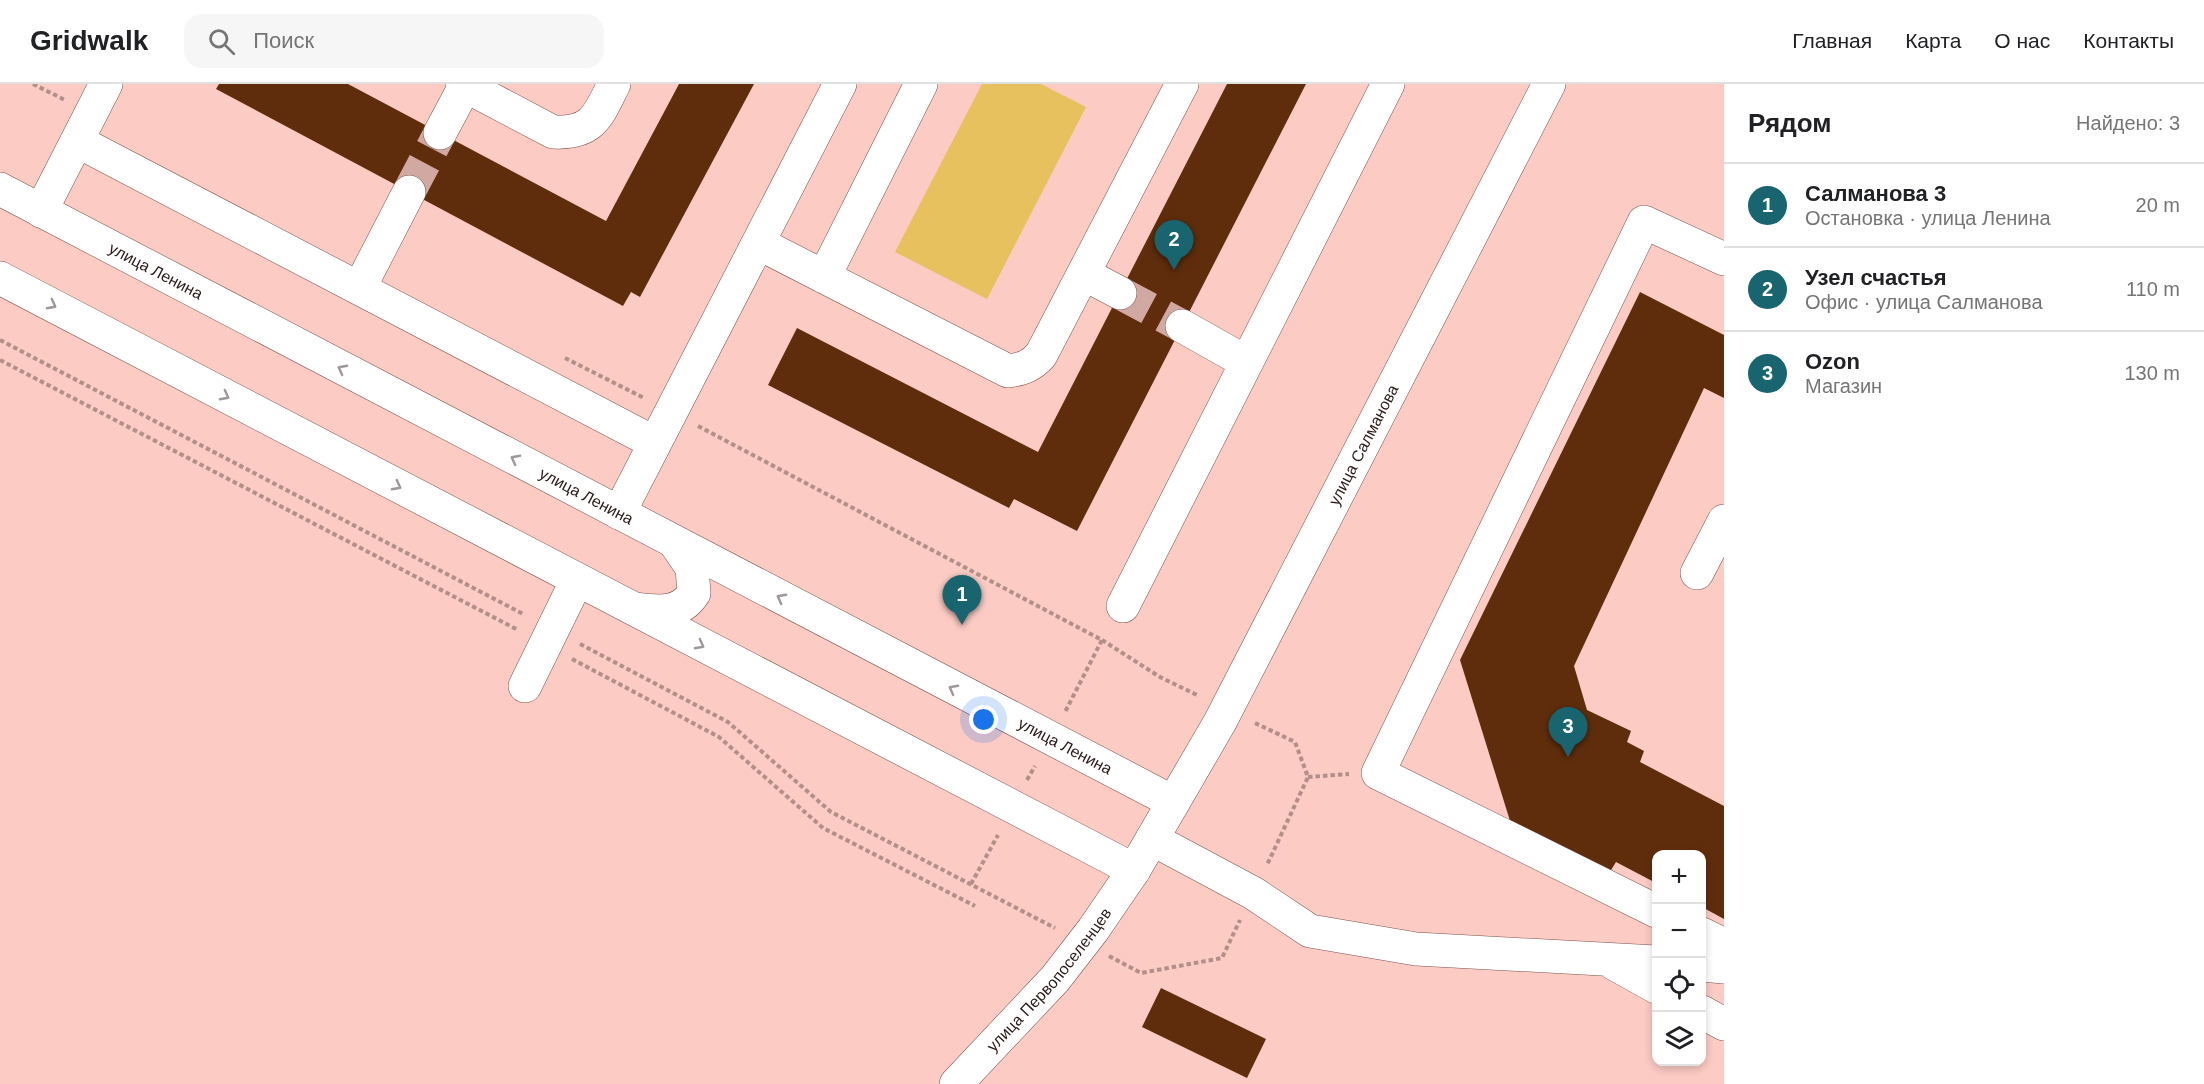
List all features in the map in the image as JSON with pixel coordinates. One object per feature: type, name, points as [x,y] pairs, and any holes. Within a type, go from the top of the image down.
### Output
[{"type":"main road","points":[[41,211],[106,84]]},
{"type":"main road","points":[[440,133],[463,85],[553,132],[569,133],[585,129],[598,117],[614,84]]},
{"type":"main road","points":[[619,513],[840,84]]},
{"type":"main road","points":[[824,277],[921,84]]},
{"type":"main road","points":[[758,243],[1008,371],[1031,365],[1041,355],[1182,84]]},
{"type":"main road","points":[[1123,606],[1388,84]]},
{"type":"main road","name":"улица Салманова","points":[[1152,839],[1220,722],[1549,84]]},
{"type":"main road","points":[[77,141],[655,443]]},
{"type":"main road","name":"улица Ленина","points":[[0,189],[1173,802]]},
{"type":"main road","points":[[360,287],[409,192]]},
{"type":"main road","points":[[1652,909],[1378,773],[1644,222],[1724,259]]},
{"type":"main road","points":[[1084,273],[1120,293]]},
{"type":"main road","points":[[0,278],[1134,870]]},
{"type":"main road","points":[[1182,326],[1246,362]]},
{"type":"main road","points":[[1696,573],[1724,521]]},
{"type":"main road","points":[[630,608],[665,612],[688,602],[694,593],[695,578],[692,568],[675,543]]},
{"type":"main road","points":[[525,686],[577,580]]},
{"type":"main road","points":[[1152,839],[1253,893],[1310,931],[1416,950],[1652,962]]},
{"type":"main road","name":"улица Первопоселенцев","points":[[956,1084],[1055,979],[1134,870],[1152,839]]},
{"type":"main road","points":[[1706,936],[1724,945]]},
{"type":"main road","points":[[1606,959],[1652,985]]},
{"type":"main road","points":[[1706,965],[1724,967]]},
{"type":"main road","points":[[1706,1015],[1724,1024]]},
{"type":"path","points":[[0,340],[549,637],[718,736],[823,828],[975,906]]},
{"type":"path","points":[[0,360],[549,637],[728,722],[831,812],[1141,973],[1222,958]]},
{"type":"path","points":[[1308,777],[1378,773]]},
{"type":"shaded area","points":[[982,84],[1041,84],[1086,107],[987,299],[895,252]]},
{"type":"building","points":[[219,84],[348,84],[606,221],[679,84],[754,84],[640,297],[631,292],[623,306],[216,89]]},
{"type":"building","points":[[1227,84],[1306,84],[1077,531],[1014,499],[1009,508],[768,385],[797,328],[1038,452]]},
{"type":"building","points":[[1640,292],[1724,335],[1724,398],[1704,388],[1574,666],[1587,710],[1631,731],[1627,742],[1644,751],[1640,762],[1724,806],[1724,919],[1706,909],[1706,850],[1652,850],[1652,881],[1616,862],[1608,875],[1511,824],[1460,660]]},
{"type":"building","points":[[1161,988],[1266,1039],[1247,1078],[1142,1027]]},
{"type":"tunnel","points":[[409,192],[440,133]]},
{"type":"tunnel","points":[[1120,293],[1182,326]]},
{"type":"place","name":"Узел счастья","points":[[1174,270]]},
{"type":"place","name":"Салманова 3","points":[[962,625]]},
{"type":"place","name":"Ozon","points":[[1568,757]]}]
